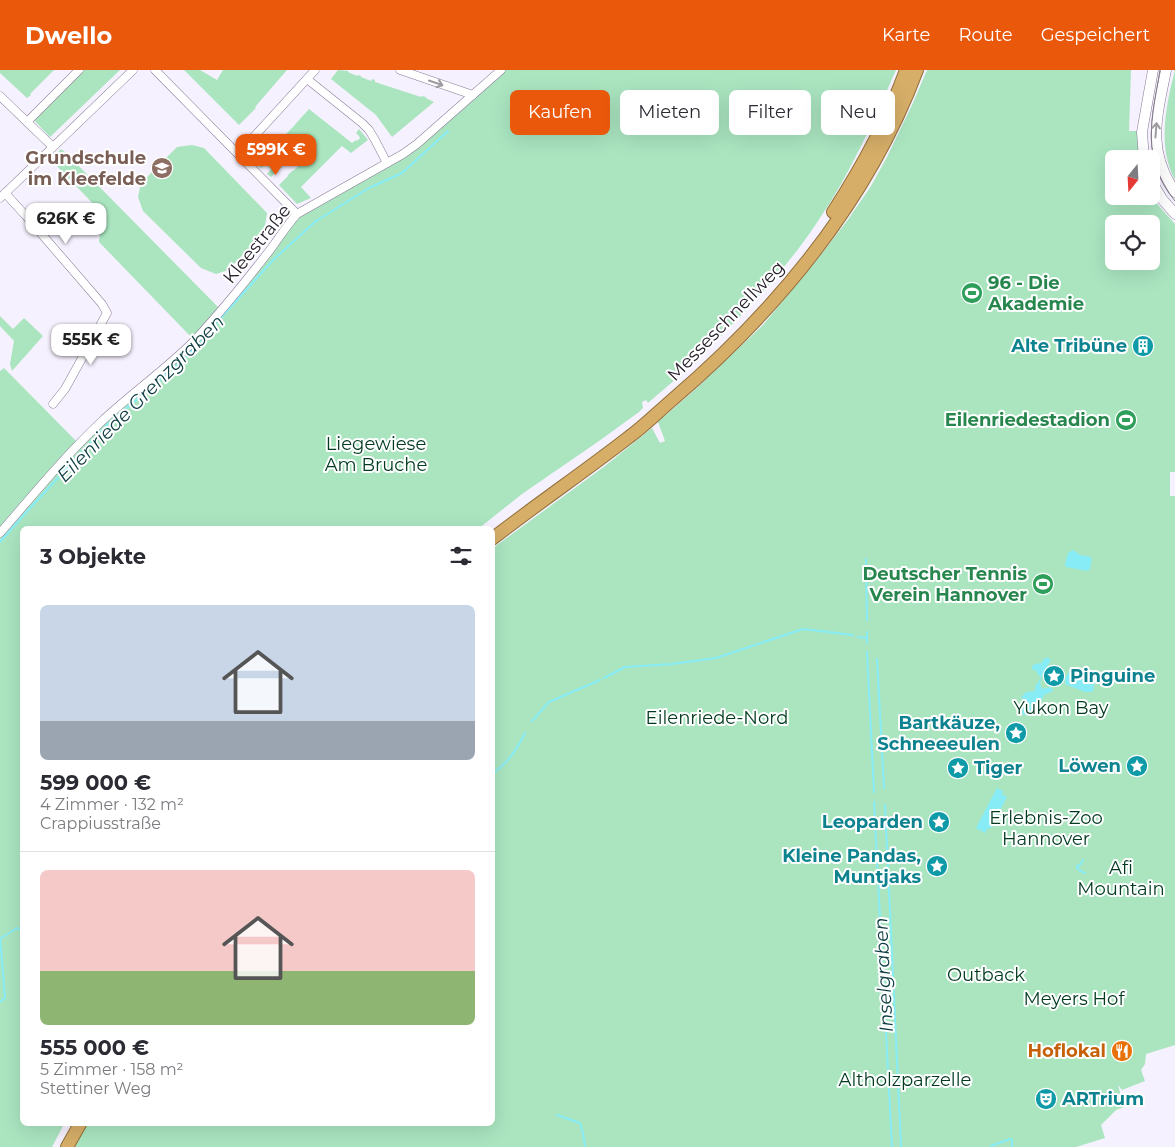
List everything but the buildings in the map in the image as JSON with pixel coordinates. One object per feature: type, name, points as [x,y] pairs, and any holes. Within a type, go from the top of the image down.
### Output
[{"type":"highway","name":"Messeschnellweg","points":[[495,528],[625,431],[701,366],[768,297],[821,231],[845,194],[887,118],[906,70]]},
{"type":"highway","name":"Messeschnellweg","points":[[495,537],[630,436],[706,371],[774,301],[827,236],[853,198],[895,121],[917,70]]},
{"type":"highway","points":[[59,1147],[71,1126]]},
{"type":"highway","points":[[67,1147],[79,1126]]},
{"type":"street","points":[[27,122],[80,70]]},
{"type":"street","points":[[53,404],[65,389],[107,313],[97,298],[26,216],[3,196],[133,70]]},
{"type":"street","points":[[155,70],[297,214]]},
{"type":"street","points":[[238,154],[314,70]]},
{"type":"street","points":[[400,70],[473,96]]},
{"type":"street","name":"Kleestraße","points":[[0,533],[60,464],[96,427],[194,340],[233,297],[297,214],[403,154],[473,96],[501,70]]},
{"type":"street","points":[[1143,150],[1142,132],[1153,70]]},
{"type":"street","points":[[1166,70],[1156,123],[1157,151],[1161,166],[1175,192]]},
{"type":"street","points":[[307,79],[369,130],[387,163]]},
{"type":"street","points":[[0,96],[54,147]]},
{"type":"street","points":[[1160,196],[1175,214]]},
{"type":"green space","points":[[0,70],[54,70],[27,98],[0,73]]},
{"type":"green space","points":[[81,70],[120,70],[50,137],[33,119]]},
{"type":"green space","points":[[184,70],[200,70],[217,80],[223,70],[287,70],[256,108],[239,125]]},
{"type":"green space","points":[[338,70],[348,71],[371,81],[372,79],[375,82],[426,97],[434,102],[392,137],[376,115],[331,79]]},
{"type":"green space","name":"Liegewiese Am Bruche","points":[[501,70],[896,70],[887,90],[821,90],[821,135],[866,135],[830,203],[795,253],[756,299],[691,366],[648,403],[646,400],[642,402],[643,408],[639,412],[522,494],[482,526],[20,526],[20,1126],[63,1126],[52,1147],[0,1147],[0,371],[4,368],[79,444],[194,340],[99,242],[102,213],[51,160],[61,149],[65,152],[221,310],[291,220],[403,154]]},
{"type":"green space","points":[[927,70],[1131,70],[1129,131],[1137,131],[1138,150],[1105,150],[1105,205],[1158,205],[1175,224],[1175,472],[1170,472],[1170,496],[1175,496],[1175,1045],[1146,1054],[1145,1064],[1141,1070],[1145,1081],[1122,1090],[1118,1085],[1121,1096],[1127,1106],[1116,1110],[1101,1125],[1105,1138],[1076,1147],[74,1147],[86,1126],[495,1126],[495,547],[605,466],[652,428],[660,443],[665,441],[658,422],[763,325],[817,260],[871,186],[887,157]]},
{"type":"green space","points":[[1175,70],[1175,180],[1166,154],[1165,126],[1166,111]]},
{"type":"green space","points":[[309,109],[352,143],[360,138],[356,133],[359,129],[368,140],[351,153],[342,146],[301,187],[311,198],[297,204],[279,185],[304,161],[303,159],[315,150],[308,142],[271,177],[267,174],[271,169],[266,164],[261,168],[247,153],[254,153],[260,160]]},
{"type":"green space","points":[[192,145],[204,148],[267,213],[261,236],[228,270],[216,274],[201,268],[143,211],[138,197],[141,183],[177,147]]},
{"type":"green space","points":[[0,316],[13,329],[24,318],[43,336],[12,371],[10,364],[14,341],[0,326]]},
{"type":"water","points":[[1073,550],[1080,555],[1091,557],[1088,571],[1066,567],[1068,553]]},
{"type":"water","points":[[1047,657],[1051,660],[1043,674],[1041,685],[1042,689],[1051,687],[1053,690],[1044,695],[1037,712],[1029,716],[1022,714],[1023,708],[1031,706],[1021,698],[1026,692],[1035,691],[1035,687],[1041,677],[1037,674],[1038,672],[1032,669],[1032,666],[1042,663],[1043,659]]},
{"type":"water","points":[[1072,667],[1090,674],[1093,678],[1093,675],[1101,676],[1093,686],[1092,692],[1085,692],[1065,684],[1066,681],[1064,680]]},
{"type":"water","points":[[997,788],[1003,791],[1002,794],[1007,797],[990,829],[988,828],[985,833],[976,828]]},
{"type":"waterway","name":"Eilenriede Grenzgraben","points":[[0,542],[108,424],[184,359],[273,260],[316,221],[369,188],[402,173],[448,131]]},
{"type":"waterway","points":[[866,559],[867,620]]},
{"type":"waterway","points":[[604,678],[625,667],[672,664],[716,658],[803,629],[853,635]]},
{"type":"waterway","name":"Inselgraben","points":[[867,632],[867,643]]},
{"type":"waterway","points":[[858,637],[867,638]]},
{"type":"waterway","name":"Inselgraben","points":[[867,652],[874,792]]},
{"type":"waterway","points":[[877,659],[884,788]]},
{"type":"waterway","points":[[532,721],[549,702],[600,680]]},
{"type":"waterway","points":[[495,772],[512,755],[525,733]]},
{"type":"waterway","name":"Inselgraben","points":[[874,802],[892,1147]]},
{"type":"waterway","points":[[885,805],[901,1147]]},
{"type":"waterway","points":[[1083,860],[1077,867],[1085,873]]},
{"type":"waterway","points":[[1,938],[17,928],[20,930]]},
{"type":"waterway","points":[[0,938],[5,998],[0,1002]]},
{"type":"waterway","points":[[557,1115],[580,1123],[585,1147]]},
{"type":"waterway","points":[[991,1146],[1010,1139],[1012,1140],[1012,1147]]},
{"type":"tram line","points":[[1160,70],[1151,138],[1157,170],[1175,201]]},
{"type":"place","name":"Grundschule im Kleefelde","points":[[162,168]]},
{"type":"place","name":"96 - Die Akademie","points":[[972,293]]},
{"type":"place","name":"Alte Tribüne","points":[[1143,346]]},
{"type":"place","name":"Eilenriedestadion","points":[[1126,420]]},
{"type":"place","name":"Deutscher Tennis Verein Hannover","points":[[1043,584]]},
{"type":"place","name":"Pinguine","points":[[1054,676]]},
{"type":"place","name":"Bartkäuze, Schneeeulen","points":[[1016,733]]},
{"type":"place","name":"Löwen","points":[[1137,766]]},
{"type":"place","name":"Tiger","points":[[958,768]]},
{"type":"place","name":"Leoparden","points":[[939,822]]},
{"type":"place","name":"Kleine Pandas, Muntjaks","points":[[937,866]]},
{"type":"place","name":"Hoflokal","points":[[1122,1051]]},
{"type":"place","name":"ARTrium","points":[[1046,1099]]},
{"type":"park label","name":"Yukon Bay","points":[[1061,708]]},
{"type":"park label","name":"Eilenriede-Nord","points":[[717,718]]},
{"type":"park label","name":"Erlebnis-Zoo Hannover","points":[[1046,828]]},
{"type":"park label","name":"Afi Mountain","points":[[1121,878]]},
{"type":"park label","name":"Outback","points":[[986,975]]},
{"type":"park label","name":"Meyers Hof","points":[[1074,999]]},
{"type":"park label","name":"Altholzparzelle","points":[[905,1080]]}]
